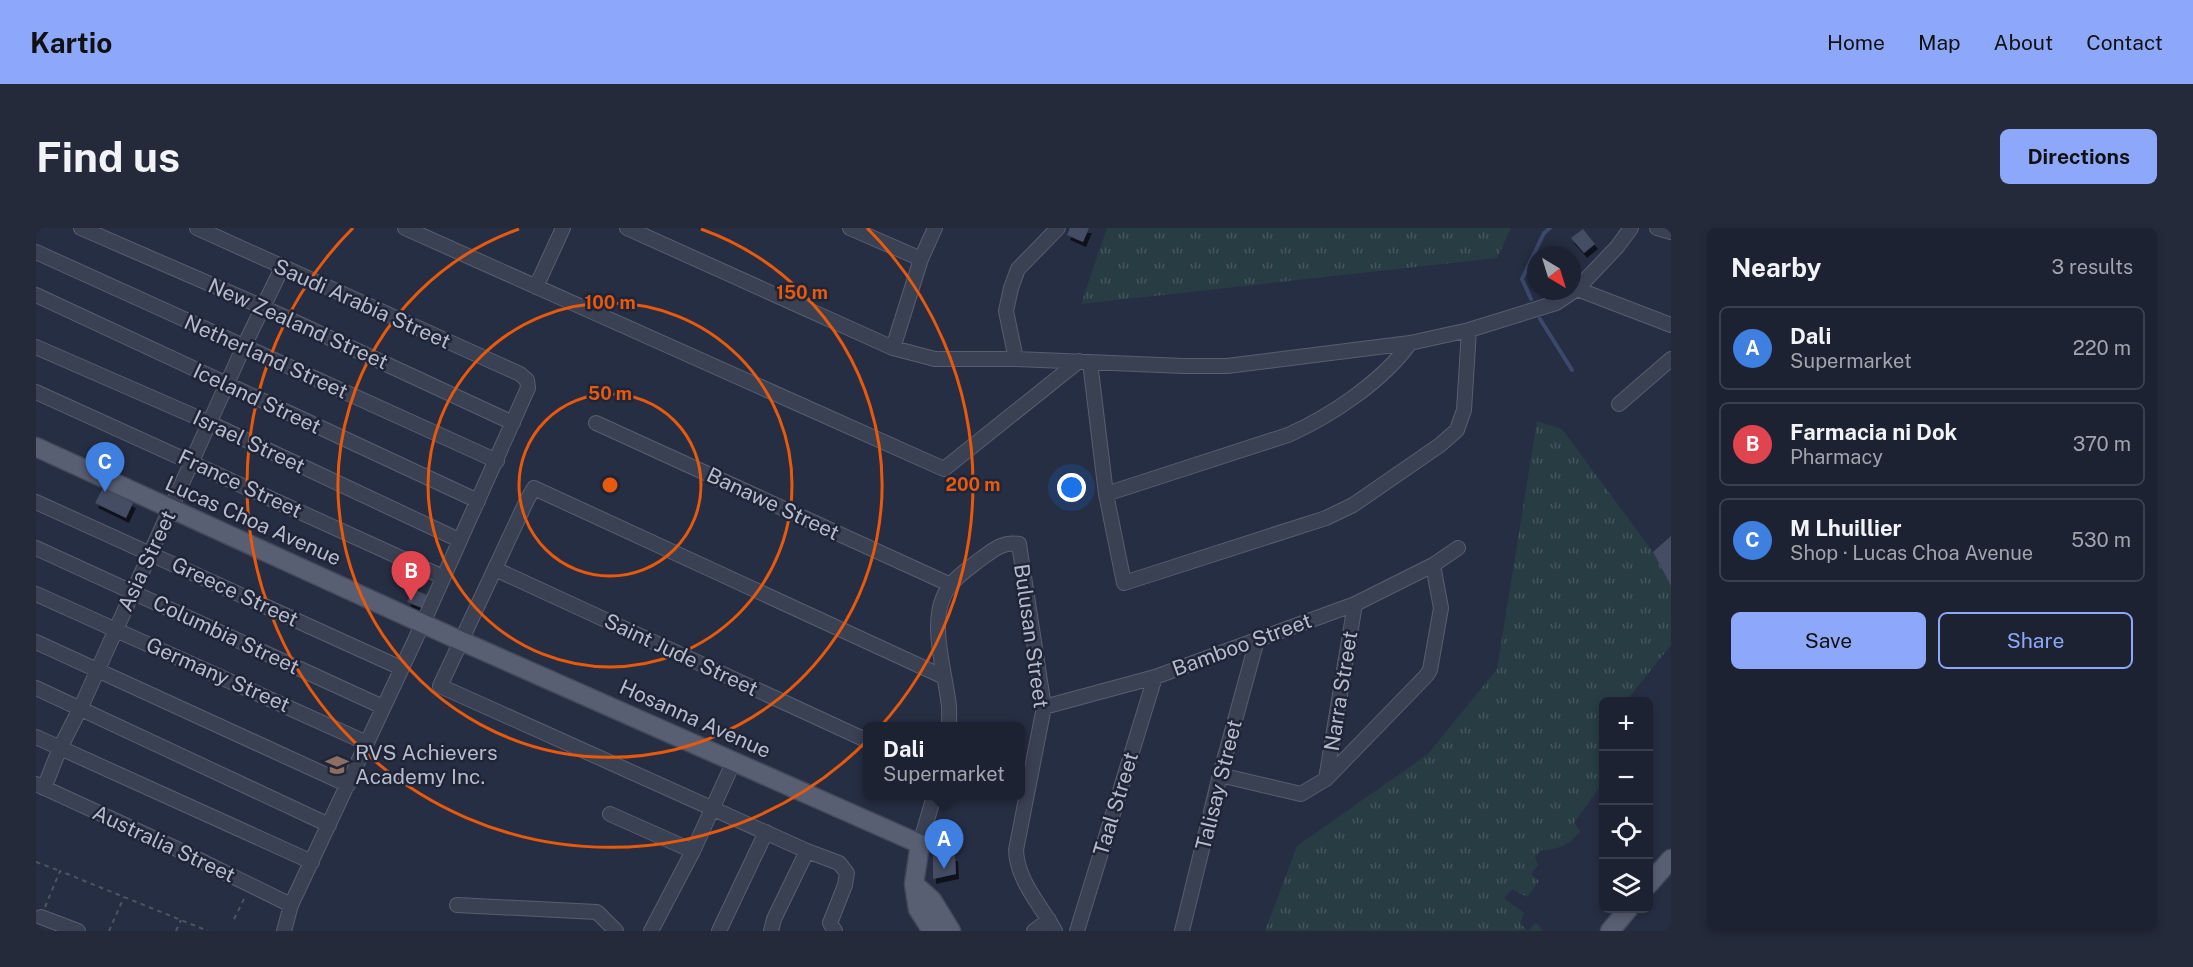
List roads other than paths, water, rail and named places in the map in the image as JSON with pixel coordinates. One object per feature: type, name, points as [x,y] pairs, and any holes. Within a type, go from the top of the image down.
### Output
[{"type":"main road","name":"Lucas Choa Avenue","points":[[36,447],[456,639]]},
{"type":"main road","name":"Hosanna Avenue","points":[[456,639],[920,844]]},
{"type":"main road","points":[[920,844],[914,884],[918,909],[932,931]]},
{"type":"main road","points":[[1653,879],[1671,859]]},
{"type":"main road","points":[[914,884],[932,900],[951,931]]},
{"type":"main road","points":[[1610,931],[1626,913]]},
{"type":"street","name":"New Zealand Street","points":[[81,228],[263,307],[513,423]]},
{"type":"street","name":"Saudi Arabia Street","points":[[197,228],[520,374],[527,380],[528,388],[513,423]]},
{"type":"street","points":[[405,228],[944,469],[1084,362]]},
{"type":"street","points":[[536,287],[563,228]]},
{"type":"street","points":[[627,228],[893,348],[935,359],[1016,359],[1227,366],[1410,343],[1469,330],[1561,300]]},
{"type":"street","points":[[850,228],[921,259]]},
{"type":"street","points":[[893,348],[921,259],[935,228]]},
{"type":"street","points":[[1016,359],[1006,311],[1011,288],[1018,269],[1058,228]]},
{"type":"street","points":[[1581,286],[1617,247],[1630,228]]},
{"type":"street","points":[[1657,228],[1671,232]]},
{"type":"street","name":"Netherland Street","points":[[36,252],[497,461]]},
{"type":"street","name":"Asia Street","points":[[40,786],[81,707],[244,346],[282,268]]},
{"type":"street","points":[[1581,291],[1671,325]]},
{"type":"street","name":"Iceland Street","points":[[36,295],[478,501]]},
{"type":"street","points":[[1084,362],[1106,494],[1124,583],[1326,518],[1353,506],[1440,446],[1456,430],[1464,410],[1469,330]]},
{"type":"street","points":[[1106,494],[1307,427],[1383,375],[1410,343]]},
{"type":"street","name":"Israel Street","points":[[36,347],[210,423],[459,540]]},
{"type":"street","points":[[1619,405],[1671,359]]},
{"type":"street","name":"France Street","points":[[36,392],[443,578]]},
{"type":"street","points":[[284,931],[291,905],[423,623],[513,423]]},
{"type":"street","name":"Banawe Street","points":[[596,423],[951,585]]},
{"type":"street","points":[[835,931],[830,923],[845,885],[847,873],[839,863],[807,851],[440,686],[456,639],[495,569],[534,488],[944,677]]},
{"type":"street","name":"Greece Street","points":[[36,502],[401,668]]},
{"type":"street","name":"Bulusan Street","points":[[951,585],[999,546],[1009,542],[1019,544],[1044,707],[1016,850],[1016,864],[1022,878],[1052,925]]},
{"type":"street","name":"Columbia Street","points":[[36,548],[383,707]]},
{"type":"street","name":"Bamboo Street","points":[[1044,707],[1155,677],[1355,604],[1433,565],[1458,548]]},
{"type":"street","points":[[1220,775],[1301,794],[1326,779],[1430,670],[1441,608],[1433,565]]},
{"type":"street","name":"Saint Jude Street","points":[[495,569],[863,739]]},
{"type":"street","points":[[949,722],[949,701],[938,626],[939,610],[951,585]]},
{"type":"street","name":"Germany Street","points":[[36,594],[367,743]]},
{"type":"street","name":"Narra Street","points":[[1326,779],[1355,604]]},
{"type":"street","name":"Talisay Street","points":[[1182,931],[1220,775],[1257,640]]},
{"type":"street","points":[[36,642],[348,785]]},
{"type":"street","name":"Taal Street","points":[[1077,931],[1155,677]]},
{"type":"street","points":[[36,688],[81,707],[329,825]]},
{"type":"street","points":[[36,737],[312,862]]},
{"type":"street","points":[[651,931],[693,851],[734,761]]},
{"type":"street","name":"Australia Street","points":[[40,786],[291,905]]},
{"type":"street","points":[[920,844],[933,800]]},
{"type":"street","points":[[610,814],[693,851]]},
{"type":"street","points":[[719,931],[766,832]]},
{"type":"street","points":[[771,931],[774,919],[807,851]]},
{"type":"street","points":[[457,905],[597,912],[616,931]]},
{"type":"street","points":[[41,917],[78,931]]},
{"type":"street","points":[[1034,931],[1052,925]]},
{"type":"waterway","points":[[1538,246],[1544,233],[1550,228]]},
{"type":"waterway","points":[[1527,269],[1522,279],[1527,290]]},
{"type":"waterway","points":[[1540,319],[1572,370]]},
{"type":"place","name":"M Lhuillier","points":[[105,492]]},
{"type":"place","name":"Farmacia ni Dok","points":[[411,601]]},
{"type":"place","name":"RVS Achievers Academy Inc.","points":[[337,765]]},
{"type":"place","name":"Dali","points":[[944,869]]}]
